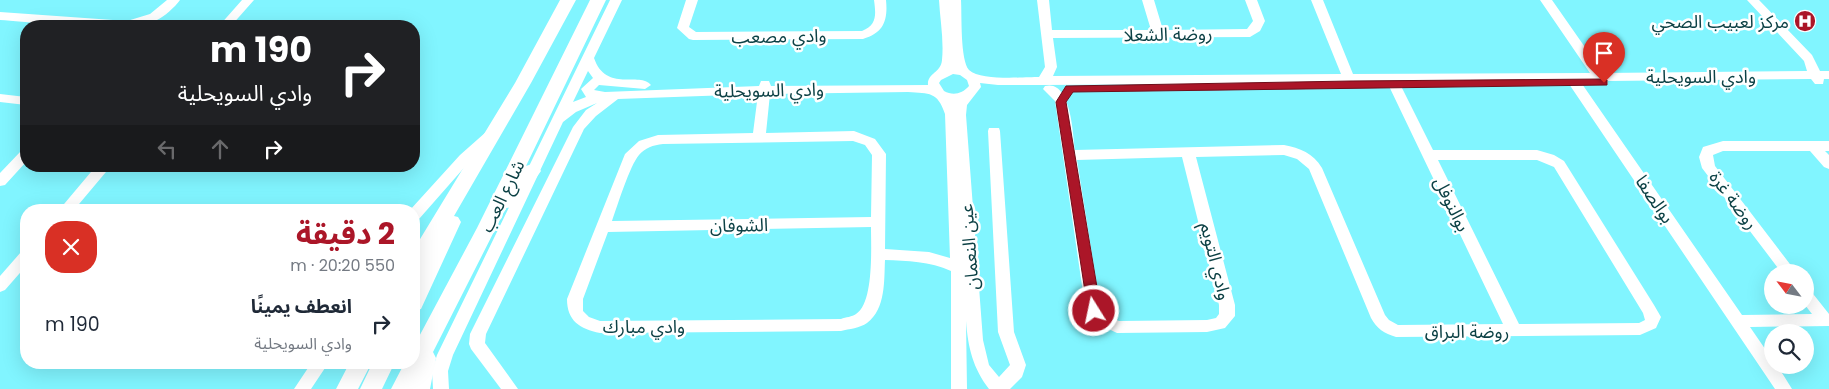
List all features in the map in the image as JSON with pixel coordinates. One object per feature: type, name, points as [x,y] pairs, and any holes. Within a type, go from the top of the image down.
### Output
[{"type":"main road","name":"شارع العب","points":[[420,256],[524,83],[568,0]]},
{"type":"main road","name":"شارع العب","points":[[420,356],[487,228],[598,0]]},
{"type":"main road","points":[[487,228],[532,171]]},
{"type":"main road","points":[[420,290],[450,227],[457,194]]},
{"type":"main road","points":[[419,389],[428,341]]},
{"type":"main road","points":[[347,389],[357,369]]},
{"type":"main road","points":[[371,389],[381,369]]},
{"type":"main road","name":"شارع العب","points":[[402,389],[413,369]]},
{"type":"street","points":[[143,20],[159,14],[174,0]]},
{"type":"street","points":[[230,20],[248,0]]},
{"type":"street","name":"شارع العب","points":[[441,389],[440,371],[445,355],[616,0]]},
{"type":"street","name":"وادي مصعب","points":[[692,0],[683,28],[693,36],[705,37],[863,35],[880,24],[880,0]]},
{"type":"street","points":[[938,89],[948,55],[945,0]]},
{"type":"street","name":"عين النعمان","points":[[955,0],[958,59],[969,84],[961,105],[960,115],[975,340],[982,369],[999,388]]},
{"type":"street","points":[[1042,0],[1051,67],[1045,85],[1057,95],[1061,102]]},
{"type":"street","points":[[1148,0],[1158,34]]},
{"type":"street","name":"روضة الشعلا","points":[[1048,34],[1250,33],[1256,28],[1259,21],[1251,0]]},
{"type":"street","points":[[1317,0],[1350,81]]},
{"type":"street","points":[[1540,0],[1597,80]]},
{"type":"street","points":[[1546,0],[1597,80]]},
{"type":"street","points":[[1753,0],[1808,58],[1823,79]]},
{"type":"street","points":[[0,16],[66,20]]},
{"type":"street","points":[[588,58],[594,73],[606,80]]},
{"type":"street","points":[[1051,67],[1068,84],[1061,102]]},
{"type":"street","points":[[944,72],[969,84]]},
{"type":"street","name":"وادي السويحلية","points":[[606,80],[628,85],[938,89],[960,98],[969,84],[1823,79]]},
{"type":"street","points":[[606,80],[596,81],[587,88],[590,94],[610,96]]},
{"type":"street","name":"بوالصفا","points":[[1573,80],[1784,389]]},
{"type":"street","name":"بوالنوفل","points":[[1393,81],[1514,330]]},
{"type":"street","points":[[759,137],[765,87]]},
{"type":"street","name":"وادي السويحلية","points":[[556,124],[571,109],[592,99],[610,96],[765,87]]},
{"type":"street","name":"عين النعمان","points":[[938,89],[951,114],[958,268],[960,388]]},
{"type":"street","points":[[510,389],[479,347],[477,337],[582,122],[610,96]]},
{"type":"street","points":[[0,98],[20,100]]},
{"type":"street","name":"وادي التويم","points":[[1061,102],[1093,306],[1097,315],[1106,323],[1117,327],[1214,326],[1224,320],[1228,311],[1188,152]]},
{"type":"street","points":[[994,131],[1006,332],[1018,364],[1016,372],[999,388]]},
{"type":"street","name":"شارع العب","points":[[420,208],[465,158],[492,135]]},
{"type":"street","name":"وادي مبارك","points":[[854,136],[870,142],[879,154],[877,222],[878,254],[875,297],[873,305],[861,319],[852,323],[842,325],[600,327],[587,325],[578,319],[574,310],[574,299],[630,157],[643,144],[663,139],[854,136]]},
{"type":"street","name":"روضة غرة","points":[[1783,264],[1709,168],[1705,154],[1708,150],[1723,146],[1829,146]]},
{"type":"street","points":[[1813,146],[1829,164]]},
{"type":"street","name":"روضة البراق","points":[[1070,155],[1284,150],[1302,155],[1312,162],[1379,318],[1388,328],[1400,331],[1640,329],[1649,327],[1653,317],[1560,164],[1549,158],[1537,155],[1428,155]]},
{"type":"street","points":[[0,181],[20,160]]},
{"type":"street","points":[[71,204],[99,172]]},
{"type":"street","points":[[517,204],[540,205]]},
{"type":"street","name":"الشوفان","points":[[602,227],[877,222]]},
{"type":"street","points":[[932,258],[945,254],[957,247]]},
{"type":"street","points":[[878,254],[932,258],[958,268]]},
{"type":"street","points":[[2,280],[20,262]]},
{"type":"street","points":[[1814,305],[1827,320]]},
{"type":"street","points":[[1738,321],[1827,320]]},
{"type":"street","points":[[302,389],[315,369]]},
{"type":"place","name":"مركز لعبيب الصحي","points":[[1805,21]]},
{"type":"route","points":[[1094,311],[1061,102],[1064,95],[1070,89],[1351,84],[1604,83]]}]
